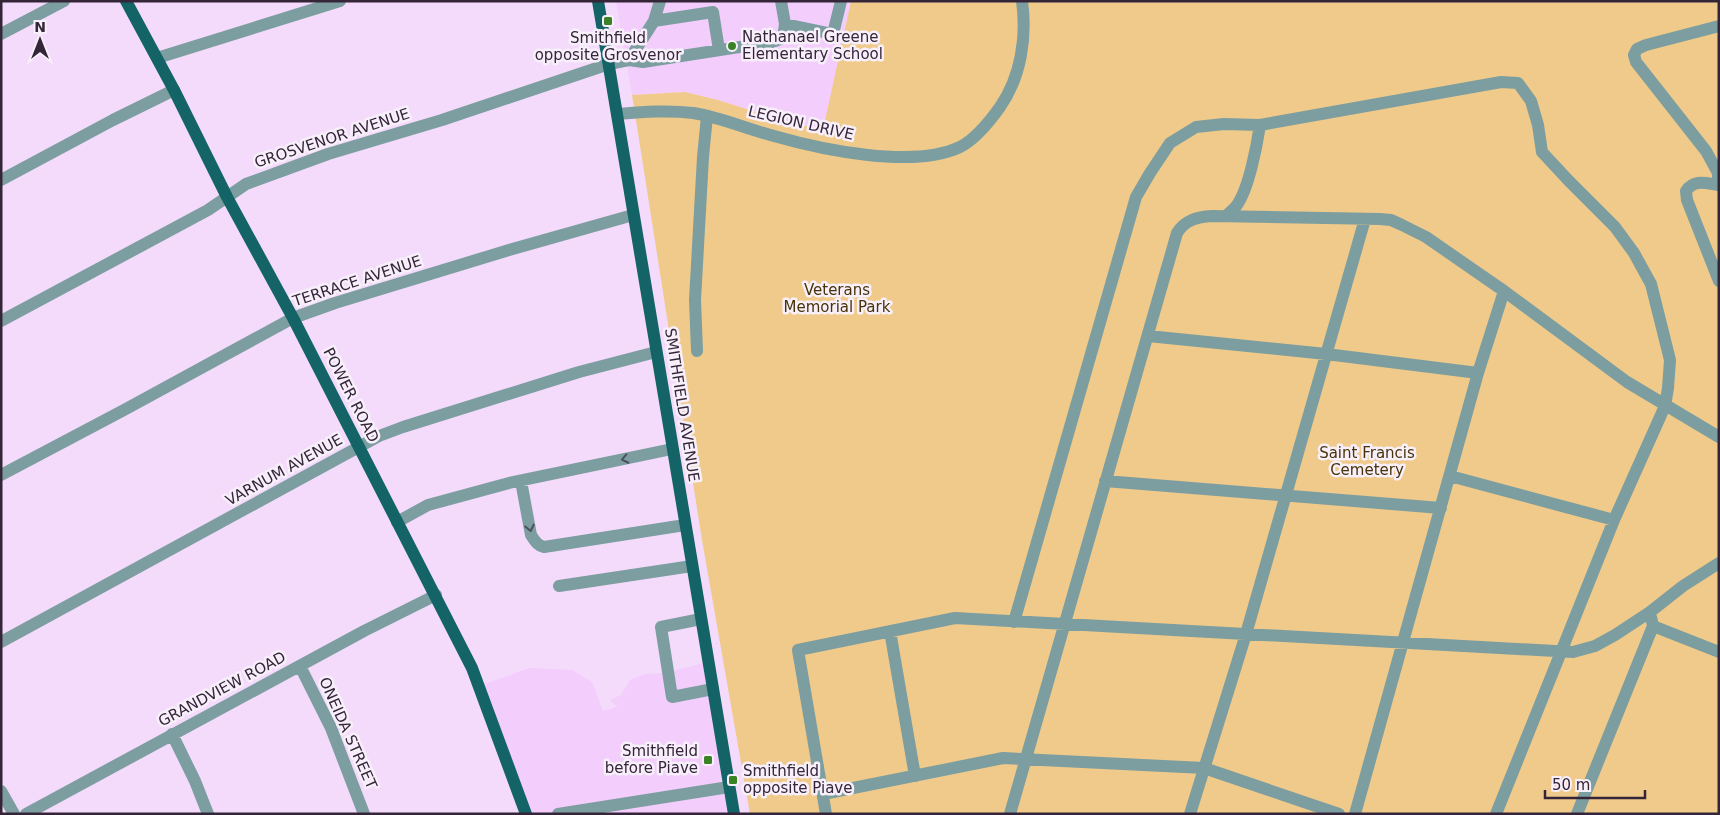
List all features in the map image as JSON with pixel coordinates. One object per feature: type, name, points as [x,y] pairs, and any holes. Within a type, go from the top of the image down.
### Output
[{"type":"main road","name":"POWER ROAD","points":[[126,1],[436,595],[478,682],[526,814]]},
{"type":"main road","name":"SMITHFIELD AVENUE","points":[[598,1],[734,814]]},
{"type":"street","points":[[1,34],[64,1]]},
{"type":"street","points":[[157,58],[340,1]]},
{"type":"street","points":[[628,60],[654,21],[660,1]]},
{"type":"street","points":[[781,1],[785,24],[833,34],[841,1]]},
{"type":"street","name":"LEGION DRIVE","points":[[617,114],[668,111],[707,116],[774,136],[843,152],[918,157],[942,153],[961,147],[980,131],[995,114],[1009,93],[1020,56],[1023,32],[1022,1]]},
{"type":"street","points":[[654,21],[713,12],[719,50]]},
{"type":"street","name":"GROSVENOR AVENUE","points":[[1,321],[208,210],[246,184],[292,165],[442,120],[609,64],[628,60],[643,62],[772,42],[783,38],[785,24]]},
{"type":"street","points":[[1719,26],[1646,45],[1637,49],[1634,55],[1636,62],[1706,151],[1718,173],[1718,185],[1696,182],[1689,186],[1686,191],[1687,200],[1719,281]]},
{"type":"street","points":[[1014,622],[1136,197],[1170,143],[1196,127],[1224,124],[1260,125],[1501,82],[1518,83],[1531,101],[1538,125],[1542,152],[1615,227],[1634,253],[1651,284],[1670,360],[1665,406],[1614,520],[1496,814]]},
{"type":"street","points":[[1,180],[113,120],[174,90]]},
{"type":"street","points":[[697,351],[695,300],[707,116]]},
{"type":"street","points":[[1226,216],[1238,204],[1246,183],[1257,146],[1260,125]]},
{"type":"street","name":"TERRACE AVENUE","points":[[1,475],[293,318],[335,303],[500,252],[633,215]]},
{"type":"street","points":[[1010,814],[1177,233],[1182,226],[1200,217],[1226,216],[1391,220],[1426,237],[1504,291],[1601,364],[1665,406],[1719,437]]},
{"type":"street","points":[[1190,814],[1246,634],[1365,219]]},
{"type":"street","points":[[1355,814],[1478,373],[1504,291]]},
{"type":"street","points":[[1148,336],[1326,354],[1478,373]]},
{"type":"street","name":"VARNUM AVENUE","points":[[1,642],[379,436],[579,372],[656,352]]},
{"type":"street","points":[[397,522],[428,505],[520,481],[672,449]]},
{"type":"street","points":[[1450,476],[1614,520]]},
{"type":"street","points":[[520,481],[531,535],[540,546],[544,547],[685,525]]},
{"type":"street","points":[[1105,481],[1441,508]]},
{"type":"street","points":[[826,814],[798,650],[955,618],[1573,652],[1595,646],[1615,635],[1650,612],[1683,586],[1719,563]]},
{"type":"street","points":[[559,586],[692,566]]},
{"type":"street","name":"GRANDVIEW ROAD","points":[[26,814],[364,631],[436,595]]},
{"type":"street","points":[[1576,814],[1653,626],[1650,612]]},
{"type":"street","points":[[701,619],[661,627],[672,697],[713,689]]},
{"type":"street","points":[[1653,626],[1719,652]]},
{"type":"street","points":[[890,631],[915,776]]},
{"type":"street","name":"ONEIDA STREET","points":[[300,666],[331,728],[364,814]]},
{"type":"street","points":[[172,734],[196,781],[208,814]]},
{"type":"street","points":[[823,794],[998,758],[1026,758],[1204,768],[1339,814]]},
{"type":"street","points":[[558,814],[729,787]]},
{"type":"street","points":[[1,791],[14,814]]},
{"type":"shaded area","name":"Nathanael Greene Elementary School","points":[[616,1],[851,1],[824,130],[778,119],[718,100],[685,92],[632,95]]},
{"type":"shaded area","points":[[707,662],[735,814],[525,814],[482,685],[530,668],[572,670],[592,682],[603,711],[617,707],[610,700],[621,695],[630,680],[645,674],[665,673]]},
{"type":"green space","name":"Saint Francis Cemetery","points":[[851,1],[1719,1],[1719,814],[750,814],[702,540],[632,95],[685,92],[823,130]]},
{"type":"place","name":"Smithfield opposite Grosvenor","points":[[608,21]]},
{"type":"place","name":"Nathanael Greene Elementary School","points":[[732,46]]},
{"type":"place","name":"Smithfield before Piave","points":[[708,760]]},
{"type":"place","name":"Smithfield opposite Piave","points":[[733,780]]},
{"type":"park label","name":"Veterans Memorial Park","points":[[837,298]]}]
